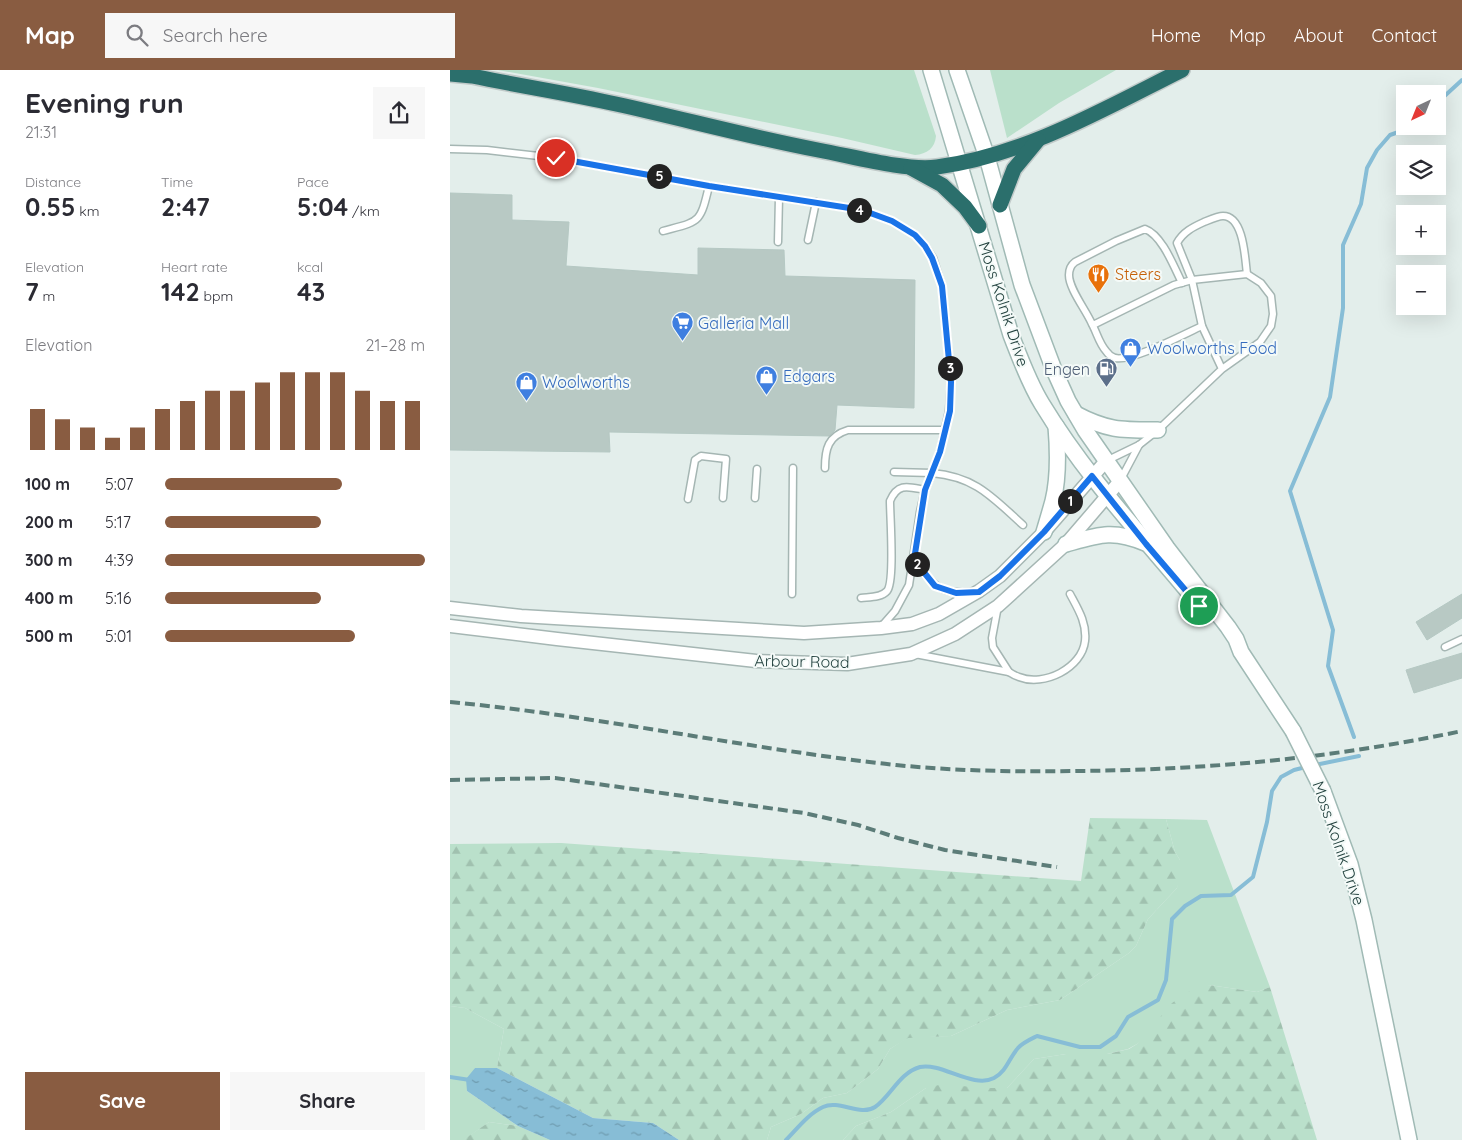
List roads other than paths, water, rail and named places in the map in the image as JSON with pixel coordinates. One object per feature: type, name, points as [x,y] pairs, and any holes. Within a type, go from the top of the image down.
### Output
[{"type":"highway","points":[[450,74],[472,76],[615,104],[777,142],[909,167],[935,167],[986,157],[1038,139],[1105,109],[1182,70]]},
{"type":"highway","points":[[1000,205],[1014,170],[1038,139]]},
{"type":"highway","points":[[909,167],[942,185],[965,207],[979,226]]},
{"type":"main road","name":"Moss Kolnik Drive","points":[[958,74],[986,157],[1022,285],[1054,370],[1076,414],[1167,548],[1236,639],[1241,652],[1293,731],[1323,791],[1350,864],[1364,920],[1409,1140]]},
{"type":"main road","name":"Moss Kolnik Drive","points":[[932,75],[1011,335],[1041,403],[1092,476],[1146,544],[1230,644],[1241,652]]},
{"type":"main road","points":[[1076,414],[1094,424],[1108,428],[1158,430]]},
{"type":"main road","points":[[1044,532],[1057,478],[1055,424]]},
{"type":"main road","points":[[1066,544],[1105,534],[1117,534],[1146,544]]},
{"type":"street","name":"Arbour Road","points":[[450,608],[521,616],[804,633],[912,624],[939,614],[979,592],[1000,576],[1044,532],[1106,460]]},
{"type":"street","name":"Arbour Road","points":[[450,626],[557,640],[756,661],[847,664],[911,654],[955,634],[998,606],[1066,544],[1120,481]]},
{"type":"lane","points":[[450,149],[487,150],[556,158],[709,186],[862,210],[892,221],[915,235],[925,246],[932,258],[942,286],[951,382],[950,411],[940,452],[925,490],[909,585],[895,611],[880,628]]},
{"type":"lane","points":[[663,231],[688,224],[700,217],[709,186]]},
{"type":"lane","points":[[778,242],[779,197]]},
{"type":"lane","points":[[808,240],[816,202]]},
{"type":"lane","points":[[1222,369],[1202,326],[1192,280],[1177,243],[1181,234],[1205,221],[1224,216],[1234,220],[1240,228],[1247,274]]},
{"type":"lane","points":[[1182,283],[1159,240],[1152,232],[1145,229],[1138,230],[1116,240],[1075,262],[1071,265],[1069,276],[1099,341],[1106,352],[1114,358],[1126,358],[1143,352],[1202,326]]},
{"type":"lane","points":[[1093,325],[1174,285],[1192,280],[1247,274],[1261,283],[1271,296],[1273,314],[1271,326],[1260,342],[1222,369],[1158,430],[1139,445],[1106,460]]},
{"type":"lane","points":[[825,468],[826,449],[829,443],[838,434],[848,430],[944,430]]},
{"type":"lane","points":[[1120,481],[1139,445]]},
{"type":"lane","points":[[688,499],[695,460],[701,456],[726,459],[723,498]]},
{"type":"lane","points":[[792,594],[793,468]]},
{"type":"lane","points":[[755,498],[757,469]]},
{"type":"lane","points":[[894,472],[945,474],[973,483],[987,492],[1022,525]]},
{"type":"lane","points":[[861,598],[876,597],[885,593],[888,590],[892,577],[890,501],[892,495],[905,486],[925,490]]},
{"type":"lane","points":[[914,560],[935,586],[956,593],[979,592]]},
{"type":"lane","points":[[911,654],[1009,672],[1020,678],[1032,680],[1053,677],[1073,665],[1082,651],[1085,642],[1082,615],[1070,594]]},
{"type":"lane","points":[[998,606],[992,638],[993,647],[1009,672]]},
{"type":"lane","points":[[1445,647],[1462,639]]},
{"type":"water","points":[[475,1068],[497,1068],[593,1118],[653,1123],[679,1140],[550,1140],[518,1126],[467,1091],[466,1079]]},
{"type":"waterway","points":[[1446,95],[1462,80]]},
{"type":"waterway","points":[[1354,737],[1328,666],[1333,630],[1290,491],[1330,397],[1343,308],[1343,245],[1361,204],[1367,168],[1377,150],[1390,135],[1396,133]]},
{"type":"waterway","points":[[1315,765],[1359,756]]},
{"type":"waterway","points":[[786,1140],[808,1118],[823,1107],[836,1105],[863,1110],[875,1107],[906,1074],[920,1067],[928,1066],[967,1078],[986,1080],[998,1075],[1020,1046],[1037,1036],[1080,1047],[1100,1047],[1116,1036],[1128,1017],[1158,1000],[1166,980],[1172,919],[1185,906],[1201,896],[1231,895],[1253,877],[1267,822],[1272,791],[1281,777],[1294,770],[1306,767]]},
{"type":"waterway","points":[[450,1077],[470,1080]]},
{"type":"railway","points":[[450,702],[562,716],[840,758],[918,767],[986,771],[1125,770],[1270,761],[1366,748],[1462,731]]},
{"type":"railway","points":[[450,780],[555,778],[804,813],[858,825],[945,850],[1057,867]]},
{"type":"place","name":"Steers","points":[[1099,293]]},
{"type":"place","name":"Galleria Mall","points":[[682,342]]},
{"type":"place","name":"Woolworths Food","points":[[1131,367]]},
{"type":"place","name":"Engen","points":[[1106,388]]},
{"type":"place","name":"Edgars","points":[[767,395]]},
{"type":"place","name":"Woolworths","points":[[526,401]]}]
